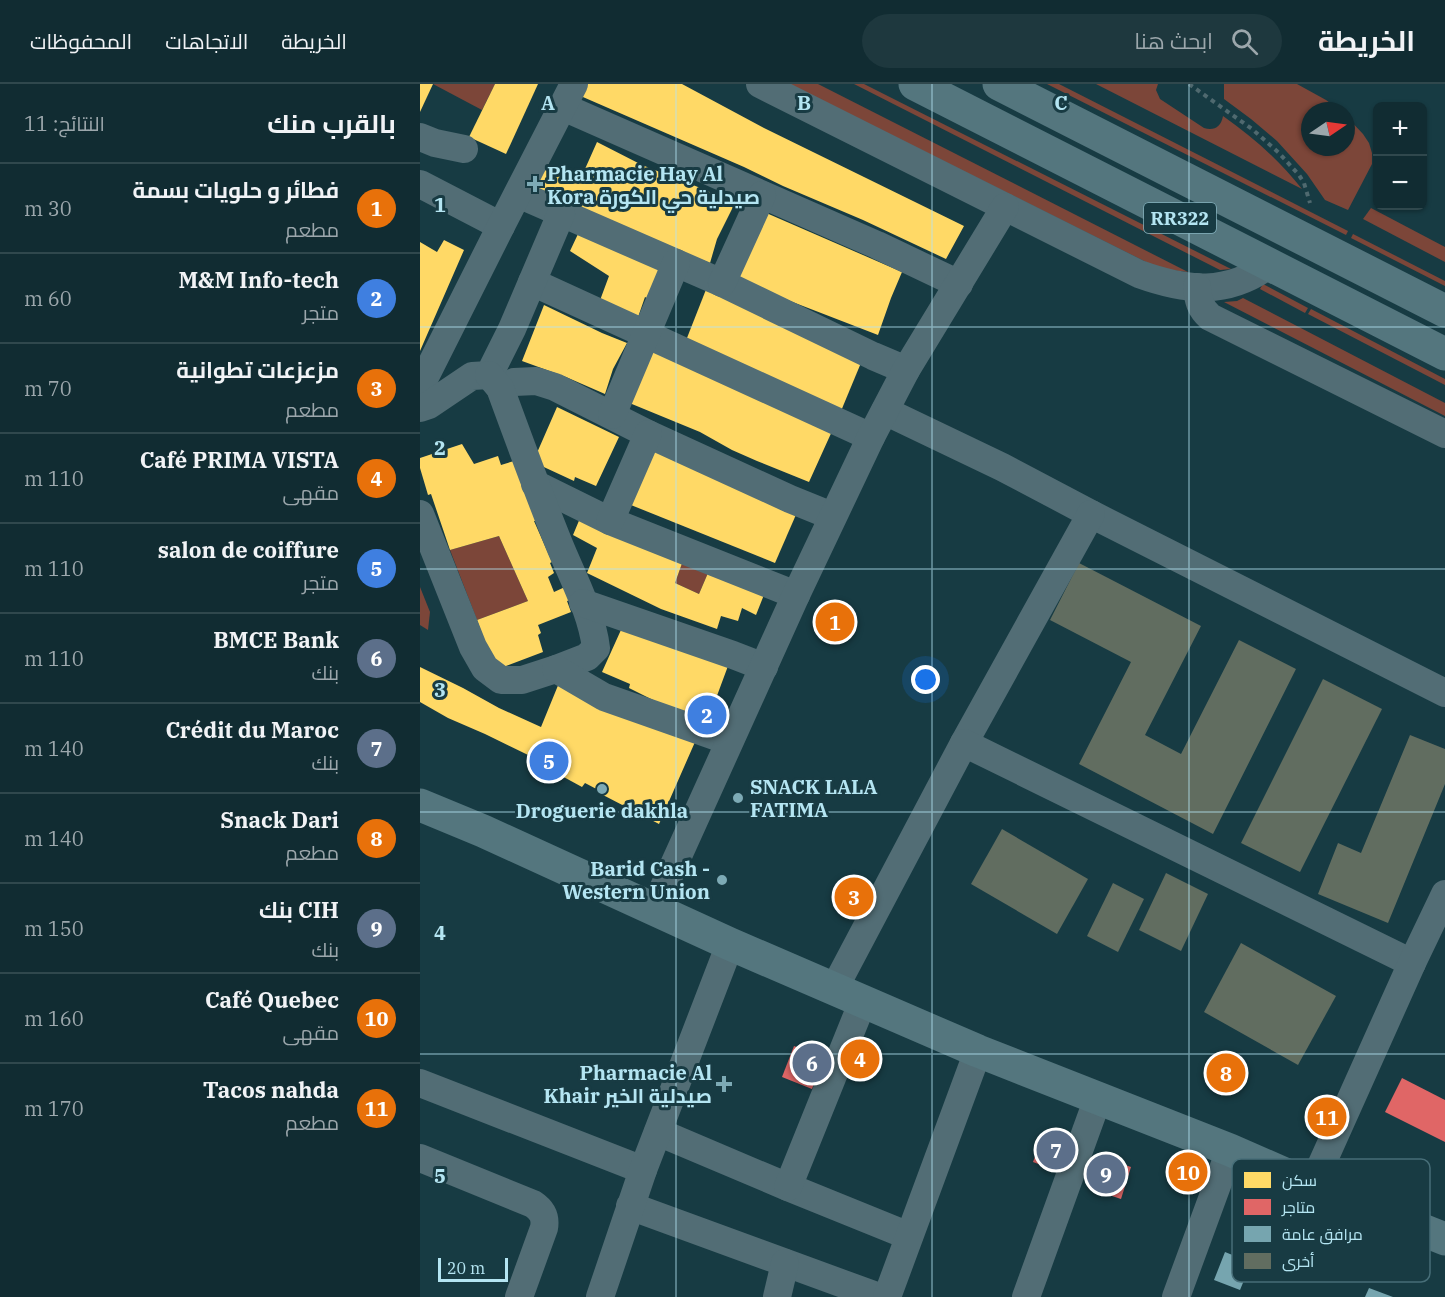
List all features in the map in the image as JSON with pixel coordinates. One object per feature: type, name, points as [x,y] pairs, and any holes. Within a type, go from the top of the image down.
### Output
[{"type":"main road","name":"RR322","points":[[915,84],[1445,354]]},
{"type":"main road","name":"RR322","points":[[999,84],[1445,312]]},
{"type":"main road","points":[[420,805],[483,831],[730,944],[978,1051],[1250,1159]]},
{"type":"main road","points":[[1430,1233],[1445,1239]]},
{"type":"street","points":[[760,84],[1138,274],[1177,285],[1209,287],[1234,284],[1253,276],[1270,264]]},
{"type":"street","points":[[420,387],[569,95],[762,195],[959,284]]},
{"type":"street","points":[[420,137],[435,143],[464,149]]},
{"type":"street","points":[[420,184],[501,226]]},
{"type":"street","points":[[518,194],[722,283],[906,370]]},
{"type":"street","points":[[722,283],[762,195]]},
{"type":"street","points":[[654,909],[832,516],[871,437],[906,370],[1005,207]]},
{"type":"street","points":[[420,514],[473,647],[485,668],[501,680],[522,680],[587,657],[596,648],[595,636],[583,603],[494,382],[512,329],[561,214]]},
{"type":"street","points":[[612,415],[676,263]]},
{"type":"street","points":[[532,282],[871,437]]},
{"type":"street","points":[[1197,286],[1200,306],[1210,317],[1445,434]]},
{"type":"street","points":[[420,408],[429,405],[472,376],[494,382],[536,381],[555,387],[648,434],[832,516]]},
{"type":"street","points":[[885,411],[1002,467],[1445,693]]},
{"type":"street","points":[[610,521],[648,434]]},
{"type":"street","points":[[535,484],[610,521],[796,595]]},
{"type":"street","points":[[788,1187],[848,995],[964,742],[1091,514]]},
{"type":"street","points":[[583,603],[764,667]]},
{"type":"street","points":[[556,669],[604,697],[729,741]]},
{"type":"street","points":[[964,742],[1412,963]]},
{"type":"street","points":[[1324,1159],[1412,963],[1442,905]]},
{"type":"street","points":[[600,1297],[643,1170],[730,944]]},
{"type":"street","points":[[887,1297],[978,1051]]},
{"type":"street","points":[[420,1083],[643,1170]]},
{"type":"street","points":[[1026,1297],[1098,1098]]},
{"type":"street","points":[[658,1132],[909,1236]]},
{"type":"street","points":[[1176,1297],[1230,1150]]},
{"type":"street","points":[[423,1168],[533,1204],[542,1212],[544,1228],[519,1297]]},
{"type":"street","points":[[630,1206],[879,1297]]},
{"type":"street","points":[[777,1297],[785,1263]]},
{"type":"path","points":[[1189,84],[1252,129],[1279,153],[1304,183],[1310,203]]},
{"type":"shaded area","points":[[433,84],[495,84],[482,110]]},
{"type":"shaded area","points":[[789,84],[818,84],[1188,272],[1160,269]]},
{"type":"shaded area","points":[[854,84],[864,84],[1231,269],[1220,270]]},
{"type":"shaded area","points":[[1047,84],[1059,84],[1348,231],[1346,235]]},
{"type":"shaded area","points":[[1096,84],[1158,84],[1156,90],[1160,99],[1204,128],[1216,127],[1221,123],[1223,116],[1265,150],[1302,189]]},
{"type":"shaded area","points":[[1224,84],[1297,84],[1329,102],[1301,102],[1301,156],[1355,156],[1355,126],[1363,134],[1372,153],[1372,164],[1348,210],[1325,200],[1307,174],[1277,141],[1224,99]]},
{"type":"shaded area","points":[[1371,208],[1445,247],[1445,262],[1363,219]]},
{"type":"shaded area","points":[[1353,234],[1445,281],[1445,286],[1351,238]]},
{"type":"shaded area","points":[[1263,284],[1308,308],[1305,313],[1260,289]]},
{"type":"shaded area","points":[[1243,298],[1445,403],[1445,416],[1224,302]]},
{"type":"shaded area","points":[[1311,309],[1445,379],[1445,385],[1308,314]]},
{"type":"shaded area","points":[[499,536],[528,601],[477,620],[450,550]]},
{"type":"shaded area","points":[[685,555],[711,566],[699,594],[675,583]]},
{"type":"shaded area","points":[[420,587],[430,612],[428,630],[420,625]]},
{"type":"building: سكن","points":[[420,84],[433,84],[420,112]]},
{"type":"building: سكن","points":[[495,84],[538,84],[506,154],[469,137]]},
{"type":"building: سكن","points":[[581,84],[682,84],[764,128],[964,226],[946,259],[863,220],[576,94]]},
{"type":"building: سكن","points":[[597,142],[642,165],[735,203],[717,239],[710,263],[525,188],[540,160],[581,178]]},
{"type":"building: سكن","points":[[764,212],[902,272],[878,335],[790,301],[733,275]]},
{"type":"building: سكن","points":[[578,234],[662,270],[649,299],[645,297],[637,320],[599,303],[609,276],[570,251]]},
{"type":"building: سكن","points":[[444,240],[464,250],[420,351],[420,242],[437,252]]},
{"type":"building: سكن","points":[[707,287],[863,358],[841,411],[685,343]]},
{"type":"building: سكن","points":[[544,305],[627,343],[613,369],[605,394],[522,361]]},
{"type":"building: سكن","points":[[654,348],[833,429],[809,482],[732,450],[700,432],[627,402]]},
{"type":"building: سكن","points":[[557,407],[619,437],[596,486],[575,477],[574,481],[533,462]]},
{"type":"building: سكن","points":[[462,444],[474,464],[498,456],[501,465],[514,461],[536,521],[534,521],[552,562],[550,563],[554,573],[548,577],[554,592],[565,587],[570,600],[567,601],[571,612],[538,625],[541,633],[538,635],[543,652],[495,670],[477,620],[528,601],[499,536],[450,550],[420,468],[420,458]]},
{"type":"building: سكن","points":[[647,444],[798,510],[775,563],[621,501]]},
{"type":"building: سكن","points":[[583,511],[685,555],[675,583],[699,594],[711,566],[767,587],[756,615],[742,608],[738,621],[721,616],[717,629],[661,609],[587,573],[597,548],[573,535]]},
{"type":"building: سكن","points":[[625,621],[728,666],[708,720],[655,701],[629,688],[630,684],[602,672]]},
{"type":"building: سكن","points":[[420,667],[541,727],[559,683],[695,742],[659,824],[585,783],[582,787],[560,775],[561,771],[448,718],[420,702]]},
{"type":"building: متاجر","points":[[794,1046],[824,1058],[812,1089],[782,1077]]},
{"type":"building: متاجر","points":[[1402,1078],[1445,1100],[1445,1142],[1385,1112]]},
{"type":"building: متاجر","points":[[1044,1133],[1068,1142],[1057,1171],[1033,1162]]},
{"type":"building: متاجر","points":[[1099,1156],[1131,1167],[1121,1199],[1088,1188]]},
{"type":"building: مرافق عامة","points":[[1225,1252],[1232,1255],[1232,1282],[1243,1282],[1240,1290],[1214,1280]]},
{"type":"building: مرافق عامة","points":[[1369,1288],[1393,1297],[1365,1297]]},
{"type":"building: أخرى","points":[[1079,563],[1201,626],[1145,735],[1181,754],[1239,640],[1296,669],[1213,834],[1079,764],[1131,662],[1050,620]]},
{"type":"building: أخرى","points":[[1323,679],[1382,709],[1300,872],[1241,843]]},
{"type":"building: أخرى","points":[[1410,735],[1445,749],[1445,784],[1388,923],[1318,894],[1338,843],[1361,853]]},
{"type":"building: أخرى","points":[[1002,829],[1088,879],[1057,934],[971,884]]},
{"type":"building: أخرى","points":[[1166,873],[1208,894],[1181,951],[1139,930]]},
{"type":"building: أخرى","points":[[1113,883],[1144,899],[1118,952],[1087,936]]},
{"type":"building: أخرى","points":[[1241,943],[1336,996],[1298,1065],[1204,1012]]},
{"type":"place","name":"Pharmacie Hay Al Kora صيدلية حي الكورة","points":[[535,184]]},
{"type":"place","name":"فطائر و حلويات بسمة","points":[[835,622]]},
{"type":"place","name":"M&M Info-tech","points":[[707,715]]},
{"type":"place","name":"salon de coiffure","points":[[549,761]]},
{"type":"place","name":"Droguerie dakhla","points":[[602,789]]},
{"type":"place","name":"SNACK LALA FATIMA","points":[[738,798]]},
{"type":"place","name":"Barid Cash - Western Union","points":[[722,880]]},
{"type":"place","name":"مزعزعات تطوانية","points":[[854,897]]},
{"type":"place","name":"Café PRIMA VISTA","points":[[860,1059]]},
{"type":"place","name":"BMCE Bank","points":[[812,1063]]},
{"type":"place","name":"Snack Dari","points":[[1226,1073]]},
{"type":"place","name":"Pharmacie Al Khair صيدلية الخير","points":[[724,1084]]},
{"type":"place","name":"Tacos nahda","points":[[1327,1117]]},
{"type":"place","name":"Crédit du Maroc","points":[[1056,1150]]},
{"type":"place","name":"Café Quebec","points":[[1188,1172]]},
{"type":"place","name":"CIH بنك","points":[[1106,1174]]}]
